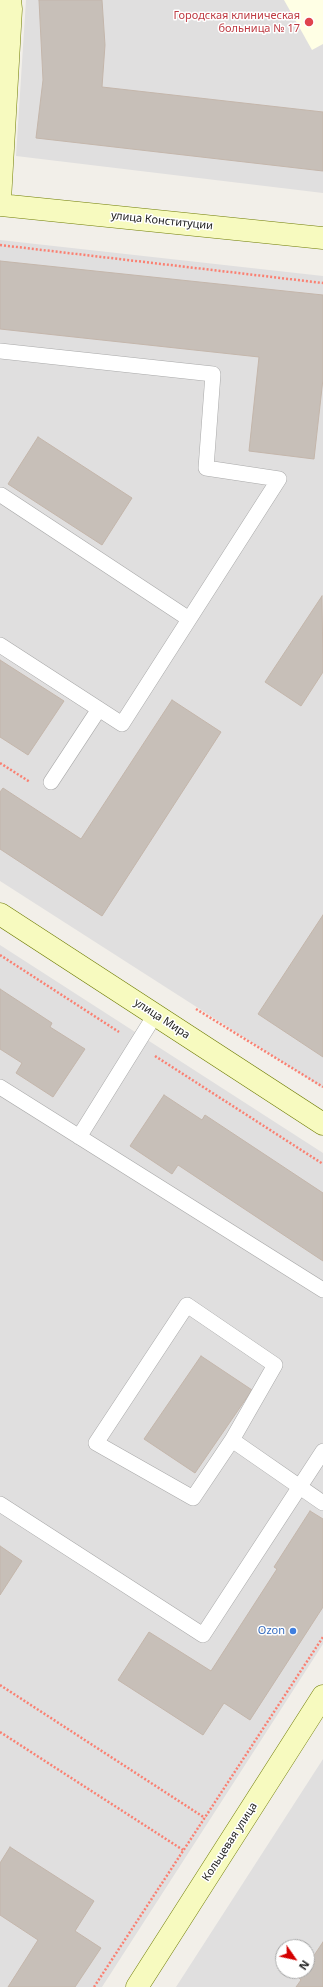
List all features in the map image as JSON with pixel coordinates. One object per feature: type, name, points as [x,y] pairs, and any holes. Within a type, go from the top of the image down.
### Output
[{"type":"street","points":[[0,200],[11,9],[10,0]]},
{"type":"street","name":"улица Конституции","points":[[0,205],[323,238]]},
{"type":"street","name":"улица Мира","points":[[0,914],[323,1124]]},
{"type":"street","name":"Кольцевая улица","points":[[137,1987],[323,1696]]},
{"type":"lane","points":[[0,351],[212,374],[206,468],[279,479],[122,724],[0,645]]},
{"type":"lane","points":[[1,495],[189,619]]},
{"type":"lane","points":[[51,782],[99,709]]},
{"type":"lane","points":[[79,1137],[155,1015]]},
{"type":"lane","points":[[0,1088],[323,1290]]},
{"type":"lane","points":[[187,1305],[275,1365],[232,1440],[193,1498],[96,1443],[187,1305]]},
{"type":"lane","points":[[232,1440],[323,1503]]},
{"type":"lane","points":[[0,1504],[203,1635],[323,1451]]},
{"type":"path","points":[[0,245],[323,284]]},
{"type":"path","points":[[1,764],[45,792],[51,782]]},
{"type":"path","points":[[0,955],[323,1164]]},
{"type":"path","points":[[94,1987],[323,1637]]},
{"type":"path","points":[[0,1685],[205,1818]]},
{"type":"path","points":[[0,1732],[183,1850]]},
{"type":"shaded area","points":[[26,0],[323,0],[323,193],[16,156]]},
{"type":"shaded area","name":"Городская клиническая больница № 17","points":[[284,0],[323,0],[323,44],[312,50]]},
{"type":"shaded area","points":[[0,240],[323,276],[323,1088],[0,881]]},
{"type":"shaded area","points":[[0,945],[323,1153],[323,1644],[102,1987],[0,1987]]},
{"type":"shaded area","points":[[323,1759],[323,1987],[176,1987]]},
{"type":"building","points":[[39,0],[102,0],[105,45],[102,87],[323,112],[323,171],[36,138],[43,80]]},
{"type":"building","points":[[0,261],[323,295],[323,379],[314,459],[249,451],[259,357],[0,329]]},
{"type":"building","points":[[38,437],[132,498],[102,545],[8,484]]},
{"type":"building","points":[[322,596],[323,672],[301,706],[265,682]]},
{"type":"building","points":[[0,660],[64,701],[28,755],[0,737]]},
{"type":"building","points":[[172,700],[221,732],[102,916],[0,849],[0,792],[3,788],[81,839]]},
{"type":"building","points":[[323,915],[323,1057],[258,1014]]},
{"type":"building","points":[[0,989],[52,1023],[50,1027],[85,1049],[53,1097],[16,1073],[22,1063],[0,1049]]},
{"type":"building","points":[[164,1095],[202,1120],[205,1115],[323,1193],[323,1261],[178,1165],[172,1174],[130,1146]]},
{"type":"building","points":[[201,1356],[252,1390],[195,1473],[144,1439]]},
{"type":"building","points":[[310,1511],[323,1519],[323,1607],[250,1720],[224,1703],[203,1735],[118,1680],[149,1632],[211,1671],[277,1569],[274,1567]]},
{"type":"building","points":[[0,1546],[22,1561],[0,1595]]},
{"type":"building","points":[[10,1847],[94,1901],[75,1931],[101,1948],[75,1987],[8,1987],[38,1940],[0,1915],[0,1863]]},
{"type":"building","points":[[323,1942],[323,1987],[296,1987],[301,1980],[300,1979],[315,1979],[315,1954]]},
{"type":"place","name":"Городская клиническая больница № 17","points":[[309,22]]},
{"type":"place","name":"Ozon","points":[[293,1631]]}]
